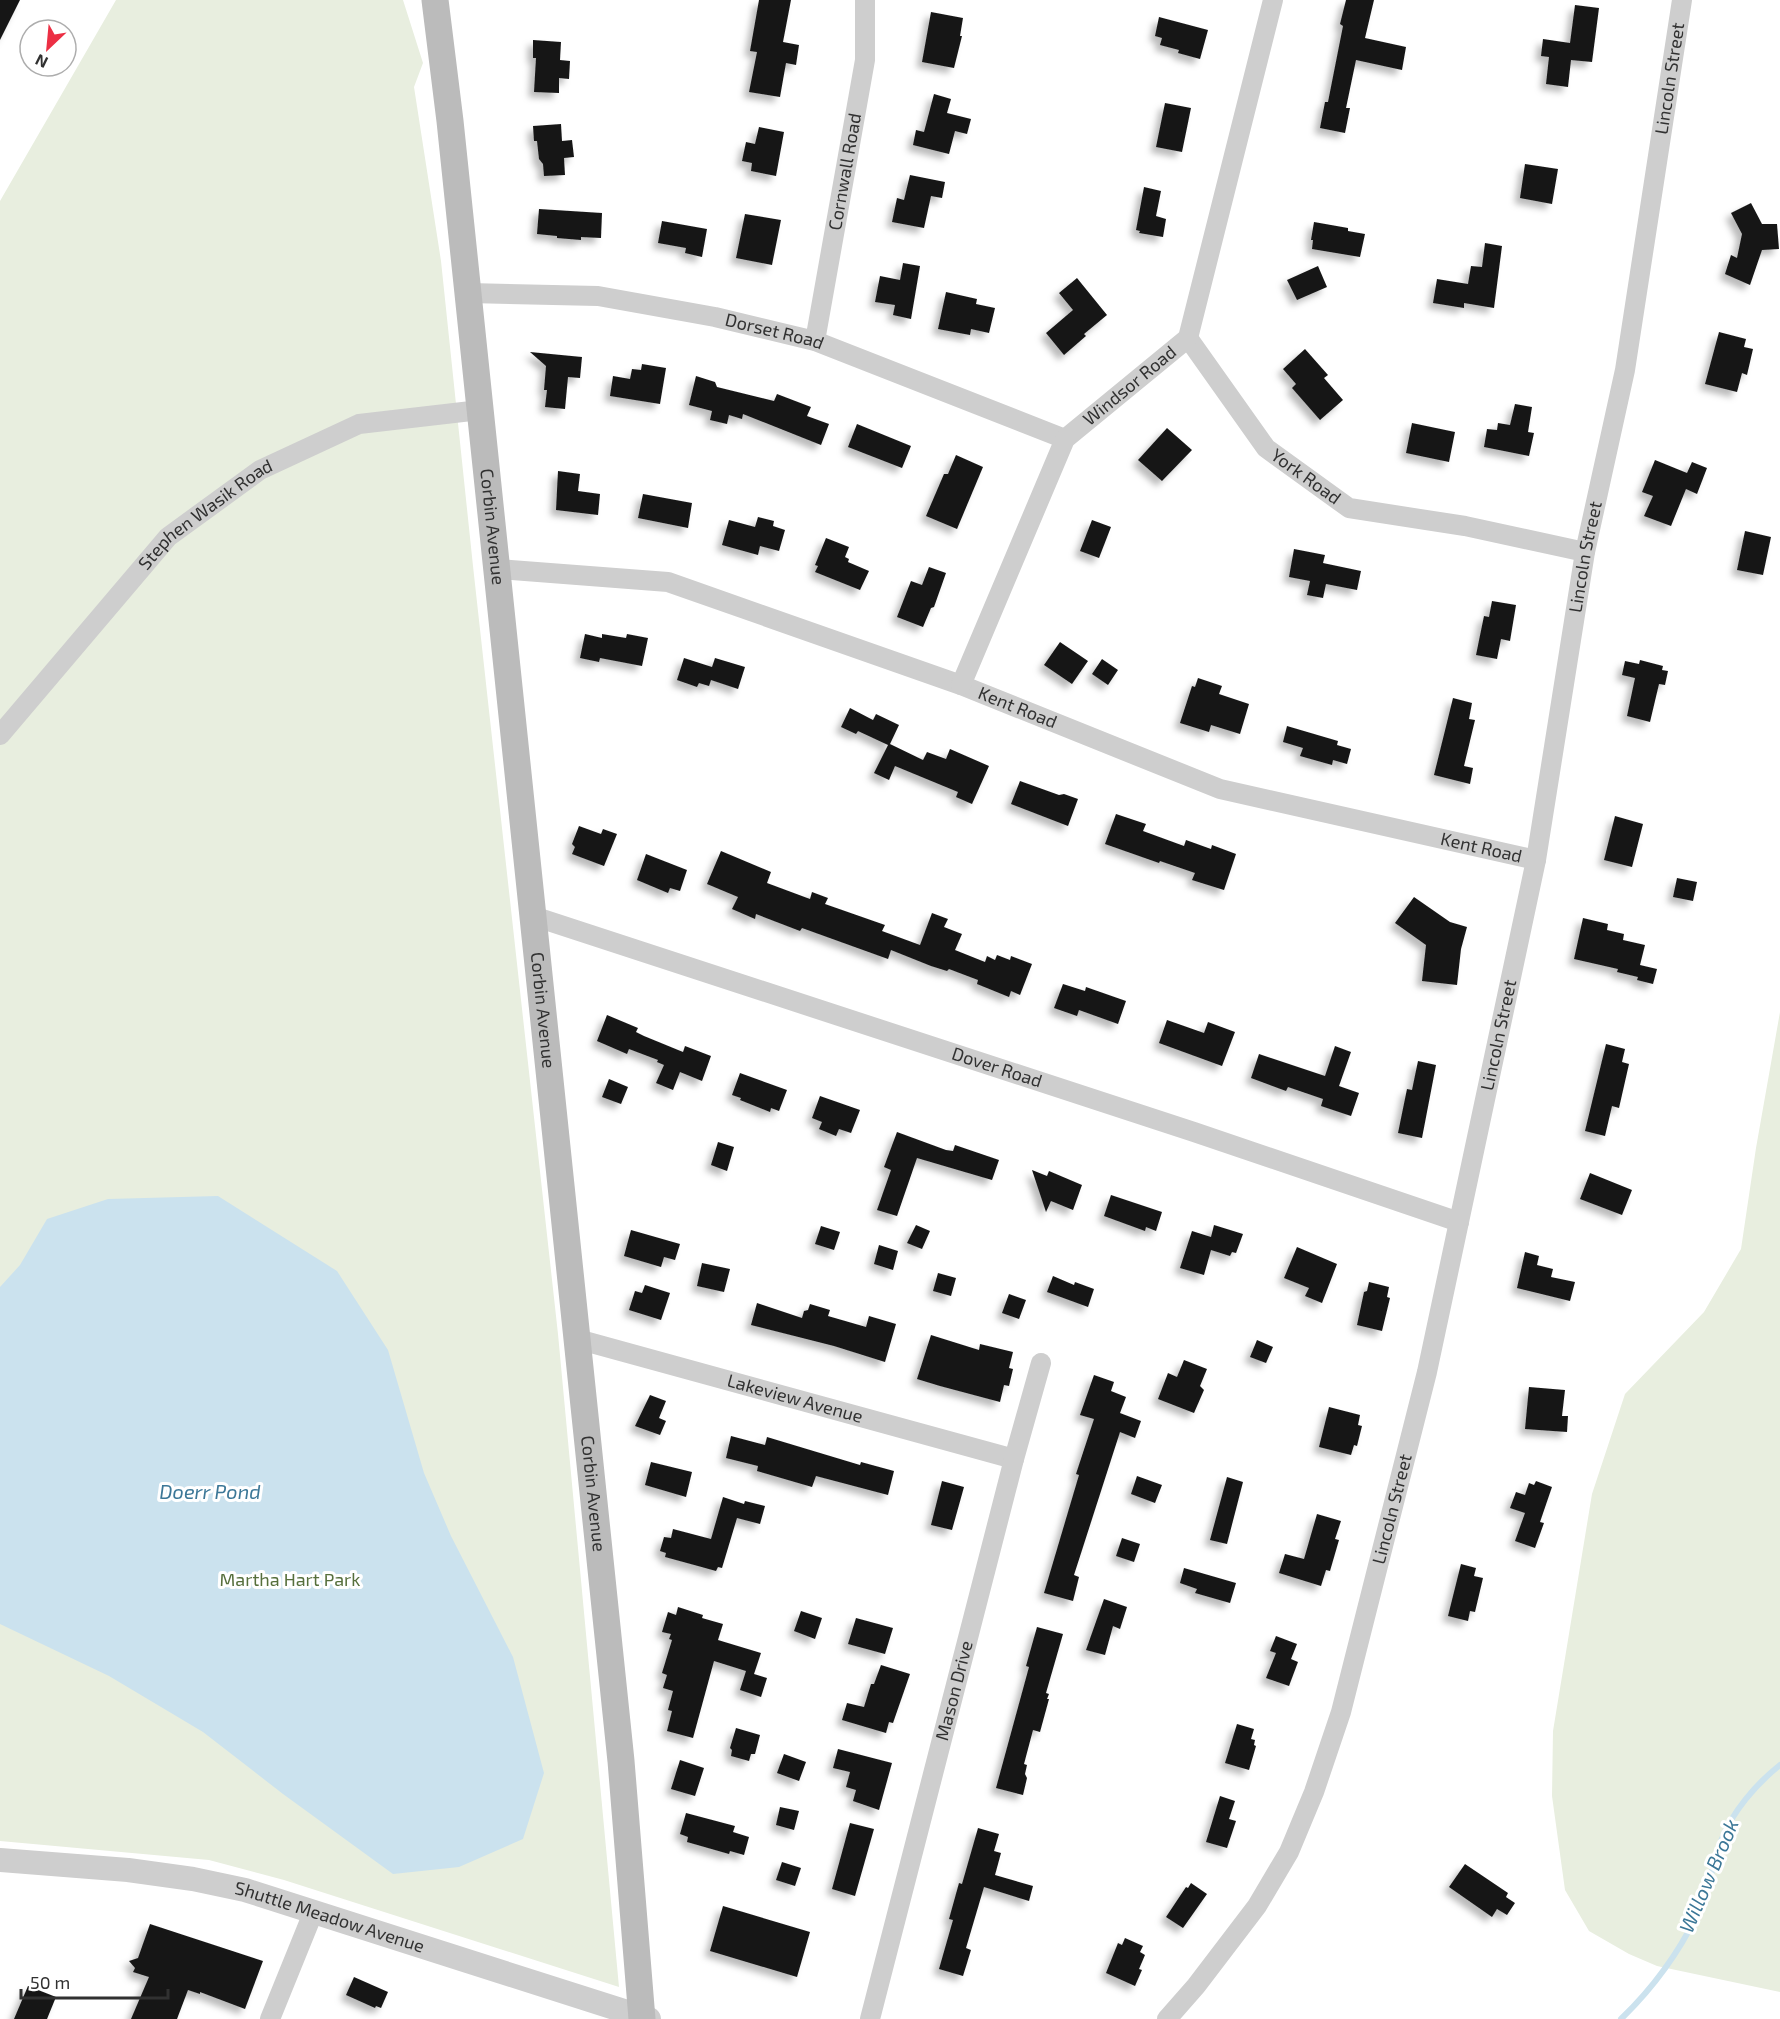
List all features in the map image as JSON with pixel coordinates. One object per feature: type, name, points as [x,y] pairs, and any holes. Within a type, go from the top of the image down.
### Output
[{"type":"main road","name":"Corbin Avenue","points":[[435,0],[446,82],[621,1761],[644,2018]]},
{"type":"street","name":"Cornwall Road","points":[[815,340],[865,60],[864,0]]},
{"type":"street","name":"Windsor Road","points":[[961,685],[1065,439],[1188,338],[1273,0]]},
{"type":"street","name":"Lincoln Street","points":[[1167,2019],[1196,1986],[1257,1906],[1289,1852],[1314,1792],[1341,1712],[1427,1372],[1536,860],[1585,552],[1625,370],[1682,0]]},
{"type":"street","name":"Dorset Road","points":[[468,293],[598,296],[715,317],[815,340],[1065,439]]},
{"type":"street","name":"York Road","points":[[1188,338],[1266,448],[1348,508],[1465,526],[1585,552]]},
{"type":"street","name":"Stephen Wasik Road","points":[[0,735],[168,537],[260,470],[359,424],[480,410]]},
{"type":"street","name":"Kent Road","points":[[497,569],[668,582],[961,685],[1220,789],[1536,860]]},
{"type":"street","name":"Dover Road","points":[[533,916],[1194,1132],[1459,1222]]},
{"type":"street","name":"Lakeview Avenue","points":[[577,1339],[1014,1459]]},
{"type":"street","name":"Mason Drive","points":[[870,2019],[1014,1459],[1041,1363]]},
{"type":"street","name":"Shuttle Meadow Avenue","points":[[0,1860],[128,1870],[193,1879],[245,1890],[644,2018]]},
{"type":"street","points":[[270,2019],[313,1913]]},
{"type":"green space","name":"Martha Hart Park","points":[[116,0],[403,0],[423,63],[414,87],[441,261],[558,1334],[619,1987],[284,1880],[209,1860],[0,1841],[0,201],[71,78],[78,78],[78,66]]},
{"type":"green space","points":[[1780,1012],[1780,1992],[1657,1966],[1629,1954],[1589,1931],[1565,1890],[1552,1796],[1553,1731],[1592,1494],[1625,1394],[1704,1312],[1741,1249]]},
{"type":"water","name":"Doerr Pond","points":[[218,1196],[337,1271],[388,1350],[424,1473],[451,1536],[513,1657],[544,1773],[523,1839],[459,1867],[393,1874],[203,1732],[109,1676],[0,1624],[0,1287],[20,1265],[47,1219],[108,1199]]},
{"type":"building","points":[[0,0],[20,0],[0,40]]},
{"type":"building","points":[[759,0],[791,0],[783,42],[799,45],[796,65],[786,63],[780,97],[749,92],[757,52],[750,51]]},
{"type":"building","points":[[1346,0],[1374,0],[1365,38],[1406,47],[1402,70],[1356,60],[1346,108],[1350,108],[1345,133],[1320,128],[1325,102],[1328,102]]},
{"type":"building","points":[[1575,5],[1599,8],[1592,62],[1571,60],[1568,87],[1546,84],[1549,57],[1541,56],[1543,39],[1570,43]]},
{"type":"building","points":[[931,12],[963,18],[960,36],[962,36],[954,68],[922,62]]},
{"type":"building","points":[[1159,17],[1208,30],[1200,59],[1160,45],[1162,38],[1155,36]]},
{"type":"building","points":[[533,40],[561,42],[560,60],[570,61],[569,79],[559,78],[559,93],[534,92],[536,58],[533,58]]},
{"type":"building","points":[[934,94],[951,99],[947,113],[971,119],[967,134],[955,131],[949,154],[913,145],[916,130],[924,132]]},
{"type":"building","points":[[1165,103],[1191,108],[1182,152],[1156,147]]},
{"type":"building","points":[[561,124],[562,141],[572,140],[574,157],[564,158],[565,175],[544,176],[537,141],[534,141],[533,126]]},
{"type":"building","points":[[759,127],[784,132],[776,176],[751,171],[752,163],[742,161],[746,142],[755,144]]},
{"type":"building","points":[[1525,164],[1558,169],[1552,204],[1520,198]]},
{"type":"building","points":[[910,175],[945,182],[942,198],[931,196],[924,228],[892,222],[897,198],[904,200]]},
{"type":"building","points":[[1144,187],[1161,191],[1156,216],[1166,219],[1163,237],[1139,233],[1140,231],[1136,230]]},
{"type":"building","points":[[1751,203],[1762,224],[1777,224],[1779,249],[1762,250],[1750,285],[1725,274],[1731,255],[1737,258],[1742,234],[1731,213]]},
{"type":"building","points":[[539,209],[602,213],[601,238],[581,237],[581,240],[537,234]]},
{"type":"building","points":[[745,214],[781,220],[772,265],[736,258]]},
{"type":"building","points":[[662,221],[707,229],[702,257],[685,253],[686,248],[658,243]]},
{"type":"building","points":[[1314,222],[1348,228],[1348,231],[1365,234],[1360,257],[1312,249]]},
{"type":"building","points":[[1485,243],[1502,246],[1494,308],[1464,303],[1464,308],[1433,303],[1437,279],[1468,284],[1471,266],[1482,267]]},
{"type":"building","points":[[903,263],[920,266],[911,319],[893,315],[895,305],[875,302],[880,276],[900,280]]},
{"type":"building","points":[[1318,266],[1327,287],[1297,300],[1287,280]]},
{"type":"building","points":[[1077,278],[1107,315],[1064,355],[1046,333],[1073,310],[1059,293]]},
{"type":"building","points":[[946,292],[977,299],[976,304],[995,308],[989,333],[971,329],[970,335],[938,329]]},
{"type":"building","points":[[1719,332],[1746,339],[1744,347],[1753,349],[1747,375],[1742,373],[1737,392],[1705,384]]},
{"type":"building","points":[[1305,349],[1328,375],[1324,378],[1343,400],[1320,420],[1292,388],[1296,384],[1283,369]]},
{"type":"building","points":[[530,352],[582,357],[580,378],[568,377],[565,409],[545,407],[546,366]]},
{"type":"building","points":[[642,364],[666,368],[660,404],[610,396],[613,376],[630,379],[632,369],[641,370]]},
{"type":"building","points":[[696,376],[715,382],[717,387],[774,401],[777,394],[811,407],[807,416],[829,424],[821,445],[743,414],[742,419],[729,415],[727,424],[710,420],[712,411],[689,405]]},
{"type":"building","points":[[1515,404],[1532,407],[1528,432],[1534,433],[1529,456],[1484,447],[1487,429],[1497,430],[1498,423],[1510,425]]},
{"type":"building","points":[[1412,423],[1455,432],[1449,462],[1406,453]]},
{"type":"building","points":[[857,424],[911,446],[902,468],[848,447]]},
{"type":"building","points":[[1167,428],[1192,450],[1162,481],[1138,460]]},
{"type":"building","points":[[956,455],[983,467],[957,529],[926,516],[944,474],[948,474]]},
{"type":"building","points":[[1655,460],[1687,473],[1692,462],[1707,468],[1697,494],[1686,489],[1671,526],[1644,516],[1653,496],[1642,492]]},
{"type":"building","points":[[558,471],[580,474],[578,491],[600,494],[598,515],[556,510]]},
{"type":"building","points":[[643,494],[692,503],[688,528],[638,518]]},
{"type":"building","points":[[758,517],[774,521],[773,526],[785,530],[779,551],[760,546],[758,555],[722,545],[729,520],[755,527]]},
{"type":"building","points":[[1092,520],[1111,527],[1099,558],[1080,551]]},
{"type":"building","points":[[1745,531],[1771,537],[1763,575],[1737,570]]},
{"type":"building","points":[[826,538],[849,547],[845,557],[849,559],[848,562],[869,571],[860,590],[815,572],[818,566],[815,565]]},
{"type":"building","points":[[1294,549],[1325,555],[1323,563],[1361,571],[1357,590],[1326,584],[1323,598],[1307,595],[1310,581],[1289,577]]},
{"type":"building","points":[[929,567],[946,573],[934,607],[931,608],[923,627],[897,617],[911,581],[922,585]]},
{"type":"building","points":[[1492,601],[1516,605],[1510,641],[1501,639],[1497,659],[1476,655],[1484,616],[1489,617]]},
{"type":"building","points":[[585,634],[602,638],[602,634],[626,638],[627,634],[648,638],[642,666],[600,658],[599,662],[580,658]]},
{"type":"building","points":[[1060,642],[1088,661],[1072,684],[1044,665]]},
{"type":"building","points":[[684,658],[712,667],[715,658],[745,667],[738,689],[711,680],[709,686],[699,683],[697,687],[677,680]]},
{"type":"building","points":[[1102,659],[1118,670],[1108,685],[1092,674]]},
{"type":"building","points":[[1640,660],[1663,666],[1662,670],[1668,671],[1665,685],[1659,684],[1650,722],[1627,716],[1635,678],[1622,675],[1625,661],[1639,664]]},
{"type":"building","points":[[1198,678],[1222,686],[1219,694],[1249,704],[1240,734],[1211,725],[1209,732],[1180,723],[1192,686],[1195,687]]},
{"type":"building","points":[[1453,698],[1472,703],[1469,719],[1475,720],[1464,766],[1473,768],[1470,784],[1434,775]]},
{"type":"building","points":[[850,708],[873,720],[876,714],[899,725],[890,744],[923,760],[927,752],[946,759],[950,749],[989,766],[972,804],[956,797],[958,792],[895,766],[889,780],[874,773],[888,745],[858,731],[856,734],[841,727]]},
{"type":"building","points":[[1287,726],[1338,741],[1337,745],[1351,749],[1347,764],[1333,760],[1332,765],[1300,756],[1303,748],[1283,742]]},
{"type":"building","points":[[1020,781],[1059,795],[1064,794],[1078,799],[1068,826],[1011,804]]},
{"type":"building","points":[[1116,814],[1146,824],[1143,831],[1184,846],[1186,840],[1211,849],[1212,845],[1236,854],[1224,890],[1192,880],[1195,873],[1105,844]]},
{"type":"building","points":[[1615,816],[1643,824],[1632,867],[1604,860]]},
{"type":"building","points":[[579,826],[601,834],[603,829],[617,834],[604,866],[572,854],[575,847],[572,844]]},
{"type":"building","points":[[721,851],[771,872],[767,883],[810,899],[812,892],[828,898],[825,904],[885,925],[882,931],[920,945],[932,913],[948,919],[944,927],[962,934],[955,950],[985,962],[987,956],[995,960],[997,955],[1010,960],[1011,956],[1032,964],[1020,995],[1011,991],[1009,997],[977,984],[978,980],[949,969],[947,971],[931,966],[891,950],[888,959],[802,928],[800,931],[756,914],[755,919],[732,909],[738,897],[707,884]]},
{"type":"building","points":[[646,854],[687,870],[680,891],[670,888],[668,893],[637,880]]},
{"type":"building","points":[[1677,878],[1697,882],[1693,901],[1673,897]]},
{"type":"building","points":[[1414,897],[1450,922],[1467,927],[1461,949],[1457,985],[1422,981],[1426,945],[1395,923]]},
{"type":"building","points":[[1583,918],[1608,924],[1607,930],[1624,934],[1623,940],[1645,945],[1640,965],[1657,969],[1653,984],[1637,980],[1638,977],[1617,972],[1618,969],[1574,959]]},
{"type":"building","points":[[1063,984],[1085,991],[1086,987],[1126,1001],[1118,1024],[1079,1010],[1077,1016],[1054,1008]]},
{"type":"building","points":[[607,1015],[638,1028],[636,1032],[644,1036],[683,1052],[685,1046],[711,1056],[702,1081],[680,1072],[673,1090],[656,1083],[664,1065],[657,1062],[658,1060],[629,1049],[627,1054],[597,1041]]},
{"type":"building","points":[[1167,1020],[1204,1033],[1208,1022],[1235,1032],[1222,1066],[1159,1043]]},
{"type":"building","points":[[1606,1044],[1625,1049],[1622,1062],[1629,1064],[1619,1108],[1612,1106],[1605,1136],[1585,1131]]},
{"type":"building","points":[[1335,1046],[1351,1052],[1339,1086],[1359,1093],[1351,1116],[1321,1106],[1323,1099],[1288,1087],[1286,1091],[1251,1078],[1259,1054],[1325,1076]]},
{"type":"building","points":[[1418,1061],[1436,1065],[1422,1138],[1398,1133],[1407,1089],[1412,1090]]},
{"type":"building","points":[[740,1073],[787,1090],[779,1111],[771,1108],[770,1112],[732,1095]]},
{"type":"building","points":[[609,1079],[628,1087],[621,1104],[602,1097]]},
{"type":"building","points":[[820,1096],[860,1110],[851,1133],[839,1129],[836,1136],[819,1129],[822,1122],[812,1118]]},
{"type":"building","points":[[897,1132],[946,1150],[953,1151],[955,1145],[999,1160],[992,1180],[917,1158],[897,1216],[877,1210],[891,1170],[884,1167]]},
{"type":"building","points":[[718,1142],[734,1147],[727,1171],[711,1165]]},
{"type":"building","points":[[1032,1170],[1047,1176],[1049,1171],[1082,1185],[1073,1210],[1051,1201],[1046,1212]]},
{"type":"building","points":[[1590,1173],[1632,1190],[1622,1215],[1580,1199]]},
{"type":"building","points":[[1111,1195],[1162,1212],[1156,1231],[1146,1227],[1145,1231],[1104,1216]]},
{"type":"building","points":[[916,1225],[930,1231],[922,1249],[907,1243]]},
{"type":"building","points":[[1214,1225],[1243,1234],[1236,1253],[1232,1252],[1230,1256],[1211,1250],[1204,1275],[1180,1268],[1192,1231],[1211,1237]]},
{"type":"building","points":[[821,1226],[840,1232],[834,1250],[815,1244]]},
{"type":"building","points":[[631,1230],[680,1244],[675,1260],[664,1257],[661,1267],[624,1256]]},
{"type":"building","points":[[879,1245],[898,1251],[893,1270],[874,1264]]},
{"type":"building","points":[[1297,1247],[1337,1264],[1322,1303],[1305,1296],[1309,1288],[1284,1278]]},
{"type":"building","points":[[1525,1252],[1539,1256],[1537,1265],[1553,1269],[1551,1277],[1575,1282],[1570,1301],[1517,1288]]},
{"type":"building","points":[[702,1263],[730,1269],[724,1292],[697,1286]]},
{"type":"building","points":[[938,1273],[956,1278],[951,1296],[933,1291]]},
{"type":"building","points":[[1053,1276],[1074,1285],[1075,1282],[1094,1289],[1088,1307],[1047,1292]]},
{"type":"building","points":[[1369,1282],[1389,1287],[1387,1297],[1390,1298],[1382,1331],[1357,1325],[1364,1292],[1367,1291]]},
{"type":"building","points":[[645,1285],[670,1293],[661,1320],[629,1310],[635,1291],[642,1293]]},
{"type":"building","points":[[1009,1294],[1026,1300],[1019,1319],[1002,1313]]},
{"type":"building","points":[[757,1303],[802,1318],[810,1304],[830,1310],[828,1316],[866,1327],[869,1316],[896,1324],[885,1362],[834,1346],[751,1325]]},
{"type":"building","points":[[931,1335],[979,1350],[980,1344],[1013,1352],[1009,1368],[1013,1369],[1009,1386],[1004,1385],[1000,1402],[917,1379]]},
{"type":"building","points":[[1257,1340],[1273,1347],[1266,1363],[1250,1357]]},
{"type":"building","points":[[1184,1360],[1207,1369],[1200,1386],[1204,1390],[1194,1413],[1158,1399],[1168,1373],[1177,1377]]},
{"type":"building","points":[[1094,1375],[1114,1382],[1111,1391],[1126,1397],[1120,1413],[1141,1421],[1135,1438],[1120,1432],[1074,1575],[1079,1577],[1073,1601],[1044,1593],[1079,1475],[1076,1474],[1094,1419],[1080,1415]]},
{"type":"building","points":[[1529,1387],[1565,1390],[1562,1416],[1568,1416],[1567,1432],[1525,1429]]},
{"type":"building","points":[[650,1395],[666,1401],[659,1418],[666,1421],[660,1435],[635,1426]]},
{"type":"building","points":[[1329,1407],[1360,1415],[1358,1425],[1362,1426],[1357,1446],[1354,1445],[1351,1455],[1319,1447]]},
{"type":"building","points":[[731,1436],[765,1445],[767,1437],[860,1465],[861,1462],[894,1471],[888,1495],[816,1476],[812,1487],[757,1471],[758,1466],[726,1458]]},
{"type":"building","points":[[651,1462],[692,1472],[686,1497],[645,1485]]},
{"type":"building","points":[[1137,1476],[1162,1485],[1155,1503],[1131,1494]]},
{"type":"building","points":[[1227,1477],[1243,1482],[1227,1544],[1210,1540]]},
{"type":"building","points":[[942,1481],[964,1487],[952,1530],[931,1525]]},
{"type":"building","points":[[1536,1481],[1552,1487],[1540,1522],[1544,1523],[1535,1548],[1515,1541],[1525,1513],[1510,1508],[1516,1492],[1525,1495],[1529,1483],[1534,1485]]},
{"type":"building","points":[[723,1497],[744,1504],[745,1501],[765,1506],[760,1524],[737,1518],[722,1568],[718,1567],[716,1571],[665,1557],[666,1553],[660,1551],[664,1537],[671,1538],[673,1529],[711,1539]]},
{"type":"building","points":[[1317,1514],[1341,1521],[1335,1539],[1339,1540],[1330,1571],[1326,1570],[1321,1586],[1279,1573],[1285,1554],[1304,1559]]},
{"type":"building","points":[[1122,1538],[1140,1544],[1134,1562],[1116,1556]]},
{"type":"building","points":[[1461,1564],[1476,1568],[1474,1576],[1483,1578],[1475,1612],[1470,1611],[1468,1621],[1448,1616]]},
{"type":"building","points":[[1184,1568],[1236,1583],[1230,1603],[1195,1593],[1197,1589],[1180,1583]]},
{"type":"building","points":[[1104,1599],[1127,1607],[1120,1629],[1113,1626],[1105,1655],[1086,1650]]},
{"type":"building","points":[[678,1607],[703,1615],[702,1618],[723,1624],[718,1640],[761,1653],[754,1674],[767,1678],[761,1697],[740,1690],[746,1671],[714,1661],[693,1738],[667,1731],[672,1711],[668,1710],[673,1691],[663,1688],[667,1675],[662,1673],[672,1640],[669,1639],[671,1634],[662,1632],[668,1612],[676,1615]]},
{"type":"building","points":[[801,1611],[822,1618],[815,1639],[794,1631]]},
{"type":"building","points":[[856,1618],[893,1628],[885,1654],[848,1644]]},
{"type":"building","points":[[1037,1627],[1063,1634],[1046,1693],[1049,1694],[1047,1699],[1049,1699],[1040,1732],[1033,1730],[1024,1764],[1027,1765],[1025,1774],[1027,1778],[1023,1795],[996,1788],[1029,1667],[1026,1666]]},
{"type":"building","points":[[1276,1636],[1297,1644],[1291,1659],[1298,1662],[1289,1686],[1266,1678],[1276,1653],[1270,1651]]},
{"type":"building","points":[[881,1665],[910,1674],[893,1723],[889,1722],[886,1733],[842,1720],[847,1703],[864,1707],[871,1684],[874,1684]]},
{"type":"building","points":[[1237,1724],[1254,1729],[1251,1739],[1255,1740],[1254,1745],[1256,1746],[1249,1770],[1225,1763]]},
{"type":"building","points":[[736,1728],[760,1735],[755,1754],[751,1754],[749,1761],[731,1756],[730,1748]]},
{"type":"building","points":[[838,1749],[892,1763],[879,1810],[853,1801],[856,1790],[846,1787],[850,1772],[833,1768]]},
{"type":"building","points":[[784,1754],[806,1762],[799,1781],[777,1773]]},
{"type":"building","points":[[680,1760],[704,1768],[695,1796],[671,1789]]},
{"type":"building","points":[[1220,1796],[1235,1801],[1229,1819],[1236,1821],[1227,1848],[1206,1842]]},
{"type":"building","points":[[780,1807],[799,1811],[794,1830],[776,1825]]},
{"type":"building","points":[[686,1813],[735,1826],[733,1832],[749,1837],[744,1855],[730,1851],[729,1854],[687,1842],[688,1837],[680,1834]]},
{"type":"building","points":[[850,1823],[874,1829],[855,1896],[832,1889]]},
{"type":"building","points":[[978,1828],[999,1834],[994,1851],[1001,1853],[995,1875],[1033,1886],[1029,1901],[984,1887],[966,1948],[971,1950],[963,1976],[939,1969],[953,1920],[949,1919]]},
{"type":"building","points":[[782,1862],[801,1868],[795,1886],[776,1880]]},
{"type":"building","points":[[1465,1864],[1508,1893],[1506,1897],[1515,1903],[1507,1915],[1497,1909],[1492,1917],[1449,1887]]},
{"type":"building","points":[[1191,1883],[1207,1894],[1183,1928],[1166,1917]]},
{"type":"building","points":[[723,1906],[810,1932],[797,1977],[710,1951]]},
{"type":"building","points":[[150,1924],[263,1961],[245,2009],[200,1992],[200,1994],[188,1990],[177,2019],[131,2019],[149,1977],[133,1972],[135,1968],[129,1961],[138,1958]]},
{"type":"building","points":[[1125,1938],[1143,1946],[1140,1952],[1145,1955],[1135,1986],[1106,1973],[1118,1943],[1122,1945]]},
{"type":"building","points":[[354,1977],[388,1992],[381,2008],[376,2006],[375,2008],[346,1995]]},
{"type":"building","points":[[28,1986],[56,1997],[47,2019],[14,2019]]},
{"type":"waterway","name":"Willow Brook","points":[[1621,2019],[1664,1970],[1690,1929],[1701,1906],[1721,1841],[1731,1820],[1762,1781],[1780,1765]]}]
